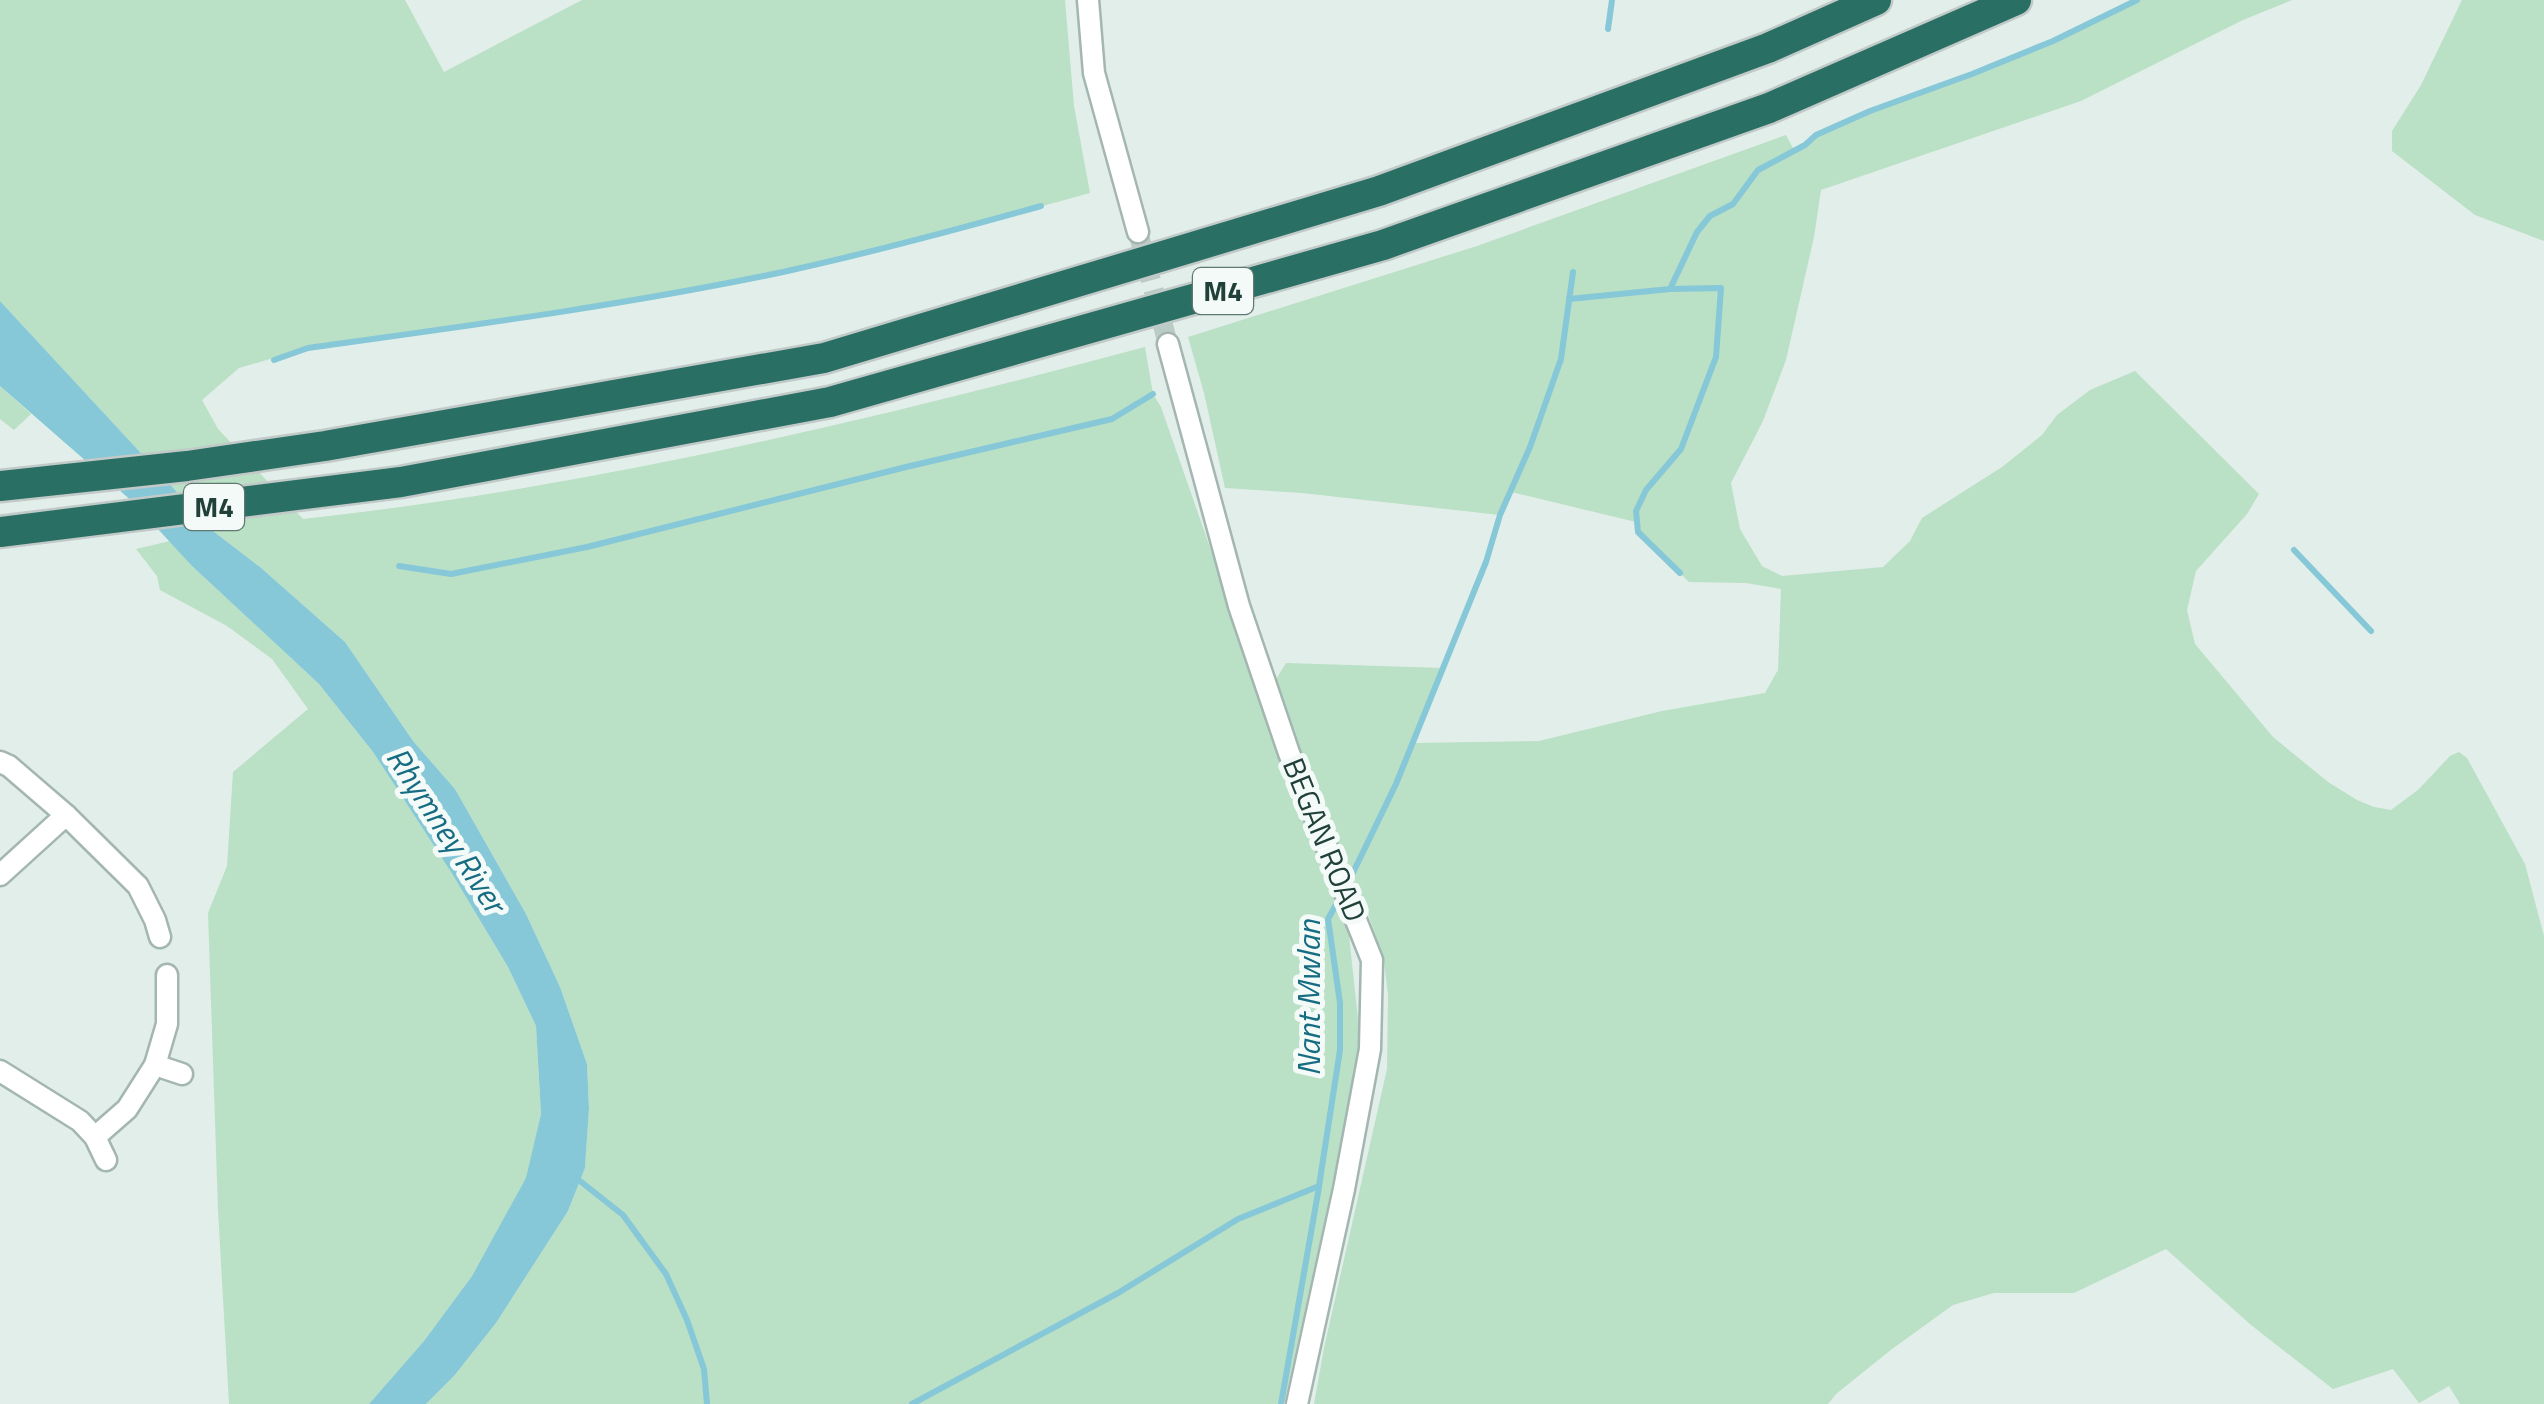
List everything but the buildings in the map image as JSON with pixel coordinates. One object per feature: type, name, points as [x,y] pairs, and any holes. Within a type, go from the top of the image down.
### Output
[{"type":"highway","name":"M4","points":[[0,486],[188,466],[325,446],[824,358],[1379,191],[1768,48],[1876,0]]},
{"type":"highway","name":"M4","points":[[13,531],[401,482],[830,402],[1383,246],[1769,108],[2016,0]]},
{"type":"street","points":[[1088,0],[1094,73],[1138,232]]},
{"type":"street","name":"BEGAN ROAD","points":[[1168,344],[1239,606],[1289,753],[1372,960],[1370,1049],[1297,1404]]},
{"type":"street","points":[[0,762],[66,816],[138,886],[160,937]]},
{"type":"street","points":[[0,875],[66,816]]},
{"type":"street","points":[[95,1138],[127,1108],[155,1066],[167,1024],[167,975]]},
{"type":"street","points":[[155,1066],[182,1074]]},
{"type":"street","points":[[0,1070],[80,1121],[95,1138],[106,1160]]},
{"type":"green space","points":[[0,0],[405,0],[444,72],[582,0],[1065,0],[1074,106],[1090,193],[783,272],[542,315],[308,348],[239,368],[202,400],[218,429],[303,519],[516,489],[727,449],[937,401],[1145,347],[1153,394],[1161,407],[1254,674],[1348,926],[1358,1019],[1358,1069],[1284,1404],[426,1404],[496,1323],[568,1211],[585,1168],[587,1064],[560,987],[526,914],[455,789],[413,741],[345,642],[213,531],[0,301]]},
{"type":"green space","points":[[2137,0],[2292,0],[2243,20],[2081,101],[1821,190],[1786,360],[1763,421],[1731,483],[1740,529],[1762,566],[1782,576],[1883,567],[1910,541],[1922,518],[2002,467],[2090,390],[2135,371],[2259,494],[2247,514],[2196,571],[2187,610],[2195,644],[2273,737],[2328,782],[2374,807],[2391,810],[2459,752],[2467,758],[2525,864],[2544,936],[2544,1404],[2460,1404],[2449,1386],[2419,1403],[2393,1369],[2333,1389],[2251,1325],[2166,1249],[2074,1293],[1994,1293],[1953,1305],[1892,1349],[1828,1404],[1314,1404],[1387,1069],[1388,995],[1384,960],[1363,899],[1324,818],[1275,681],[1286,663],[1443,668],[1413,743],[1539,741],[1662,711],[1765,693],[1778,670],[1781,589],[1746,583],[1689,582],[1638,532],[1636,522],[1511,492],[1500,515],[1225,488],[1188,337],[1477,246],[1786,135],[1794,150],[1816,135],[1870,111],[2053,41]]},
{"type":"green space","points":[[2462,0],[2544,0],[2544,241],[2475,215],[2392,151],[2392,131],[2421,85]]},
{"type":"green space","points":[[0,386],[31,414],[14,430],[0,419]]},
{"type":"green space","points":[[170,541],[319,684],[373,752],[508,967],[536,1026],[541,1114],[527,1178],[472,1276],[424,1341],[369,1404],[229,1404],[208,913],[227,866],[233,772],[308,709],[272,659],[227,626],[160,590],[157,576],[136,549]]},
{"type":"water","name":"Rhymney River","points":[[0,301],[213,531],[345,642],[413,741],[455,789],[526,914],[560,987],[587,1064],[585,1168],[568,1211],[496,1323],[426,1404],[369,1404],[424,1341],[472,1276],[526,1178],[541,1114],[536,1026],[508,967],[451,872],[373,752],[319,684],[192,566],[134,503],[0,386]]},
{"type":"waterway","name":"Nant Mwlan","points":[[1608,29],[1612,0]]},
{"type":"waterway","points":[[1670,289],[1697,232],[1710,216],[1733,204],[1758,170],[1816,135],[2053,41],[2137,0]]},
{"type":"waterway","points":[[274,360],[308,348],[724,284],[912,241],[1041,206]]},
{"type":"waterway","name":"Nant Mwlan","points":[[1348,883],[1396,784],[1530,447],[1561,359],[1573,272]]},
{"type":"waterway","points":[[1569,299],[1721,288],[1716,357],[1681,449],[1646,490],[1636,511],[1638,532],[1680,573]]},
{"type":"waterway","points":[[399,566],[451,574],[587,547],[1112,419],[1153,394]]},
{"type":"waterway","points":[[2294,550],[2371,631]]},
{"type":"waterway","name":"Nant Mwlan","points":[[912,1404],[1118,1293],[1238,1219],[1319,1186],[1340,1050],[1340,1003],[1328,919],[1342,894]]},
{"type":"waterway","points":[[580,1181],[623,1215],[666,1274],[704,1369],[707,1404]]},
{"type":"waterway","points":[[1281,1404],[1319,1187]]},
{"type":"tunnel","points":[[1138,232],[1168,344]]}]
